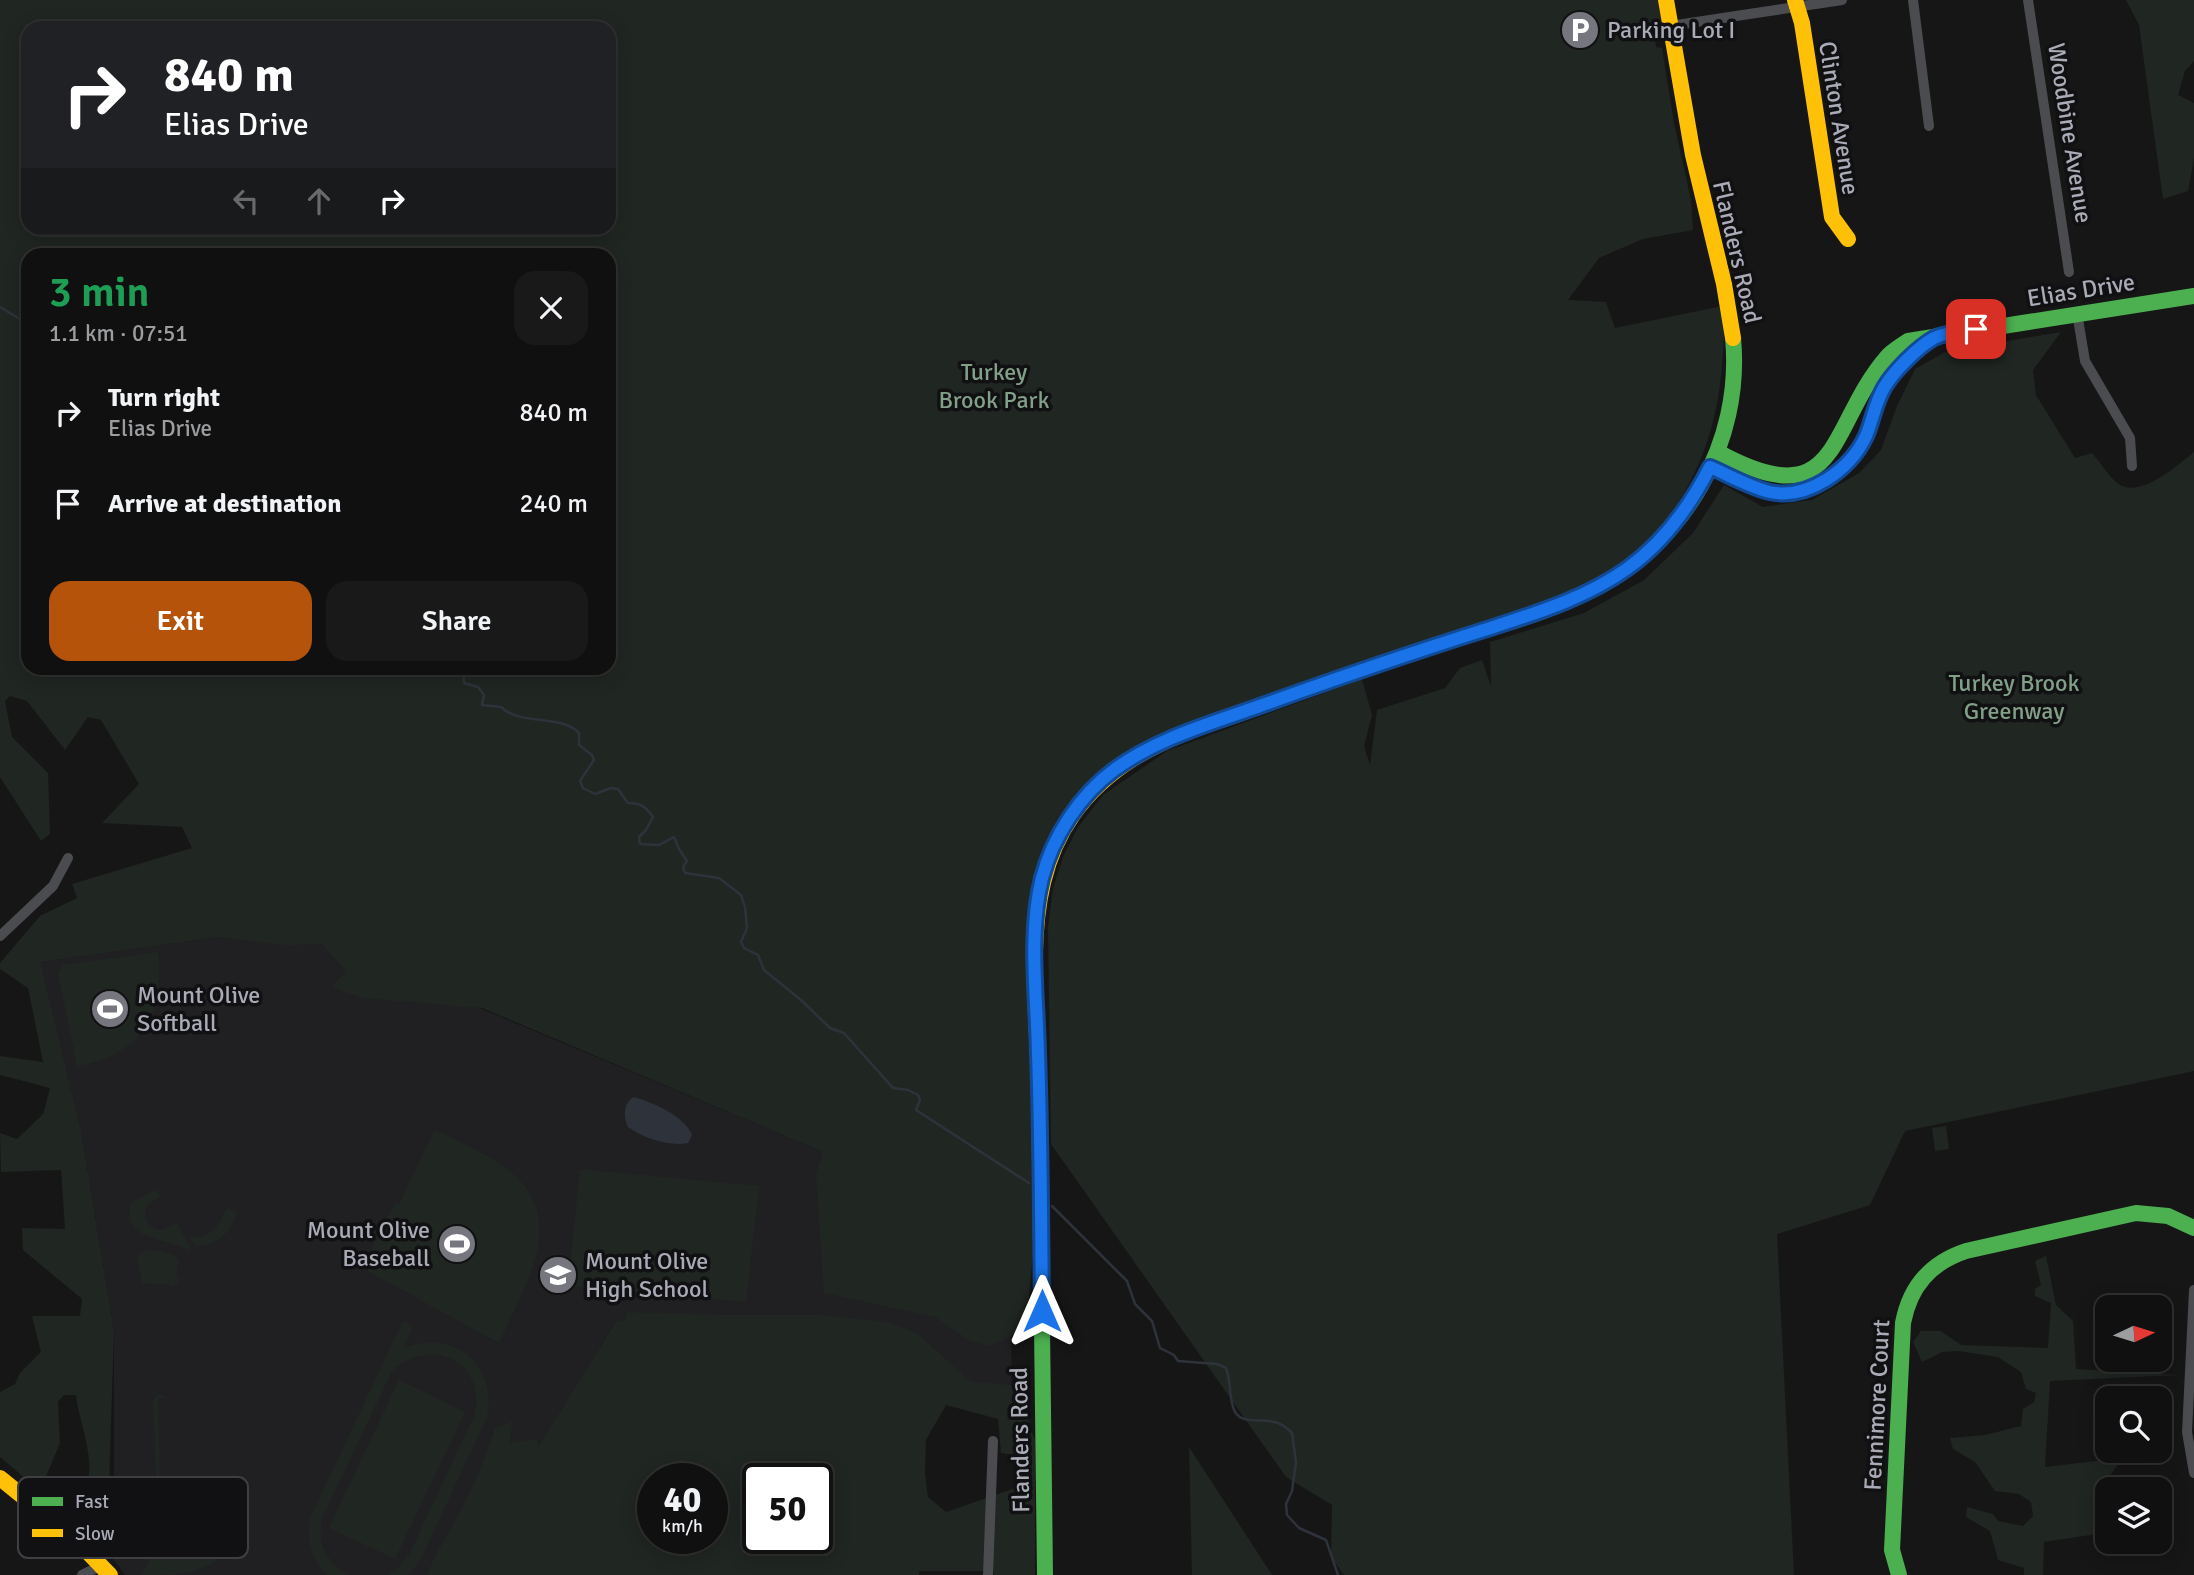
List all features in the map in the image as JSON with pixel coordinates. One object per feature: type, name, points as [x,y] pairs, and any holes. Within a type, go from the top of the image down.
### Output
[{"type":"main road","name":"Flanders Road","points":[[1045,1575],[1036,918],[1042,876],[1048,858],[1065,825],[1102,780],[1138,754],[1268,703],[1551,607],[1599,587],[1630,566],[1665,534],[1692,500],[1714,459],[1731,407],[1734,335],[1691,148],[1666,0]]},
{"type":"main road","name":"Clinton Avenue","points":[[1796,4],[1832,216],[1848,239]]},
{"type":"main road","name":"Elias Drive","points":[[1714,459],[1778,476],[1796,475],[1817,467],[1830,453],[1877,367],[1909,341],[2194,296]]},
{"type":"main road","name":"Fennimore Court","points":[[1899,1575],[1892,1550],[1903,1323],[1909,1298],[1925,1273],[1948,1257],[1966,1251],[2125,1215],[2147,1213],[2168,1216],[2194,1228]]},
{"type":"main road","points":[[0,1478],[18,1493]]},
{"type":"street","points":[[1671,26],[1796,4],[1842,0]]},
{"type":"street","points":[[1913,0],[1929,126]]},
{"type":"street","name":"Woodbine Avenue","points":[[2028,0],[2070,272]]},
{"type":"street","points":[[2077,313],[2085,361],[2130,438],[2132,466]]},
{"type":"street","name":"Elias Drive","points":[[1714,459],[1751,485],[1775,492],[1800,490],[1828,478],[1846,464],[1861,446],[1878,400],[1892,376],[1908,358],[1935,338]]},
{"type":"street","points":[[0,936],[54,886],[68,858]]},
{"type":"street","points":[[2194,1290],[2187,1432],[2194,1473]]},
{"type":"street","points":[[988,1575],[993,1441]]},
{"type":"street","points":[[82,1575],[106,1570]]},
{"type":"shaded area","name":"Mount Olive High School","points":[[309,927],[341,950],[1010,1230],[1012,1412],[617,1320],[459,1575],[125,1575],[113,1558],[248,1558],[248,1477],[114,1477],[114,1330],[81,1130],[39,962]]},
{"type":"shaded area","points":[[634,1097],[659,1106],[682,1121],[692,1135],[688,1143],[657,1141],[628,1127],[625,1111]]},
{"type":"green space","name":"Turkey Brook Park","points":[[0,0],[1661,0],[1664,22],[1653,27],[1656,47],[1662,48],[1674,123],[1691,200],[1693,230],[1643,239],[1599,258],[1568,300],[1606,302],[1615,328],[1722,306],[1724,341],[1717,405],[1710,433],[1688,486],[1656,532],[1612,570],[1589,583],[1549,602],[1156,738],[1111,765],[1074,799],[1048,841],[1038,865],[1032,892],[1034,1240],[1029,1298],[1021,1331],[991,1346],[970,1341],[935,1317],[824,1293],[816,1174],[823,1152],[482,1008],[363,998],[332,987],[346,971],[322,944],[286,945],[219,937],[40,962],[81,1130],[114,1330],[109,1477],[88,1477],[87,1445],[76,1395],[64,1395],[58,1402],[60,1443],[46,1477],[24,1477],[0,1457],[0,1392],[15,1384],[20,1373],[41,1352],[32,1316],[80,1316],[82,1299],[23,1250],[22,1228],[65,1229],[61,1170],[1,1172],[0,1133],[17,1139],[43,1114],[50,1088],[0,1075],[0,1056],[43,1062],[28,988],[0,969],[0,963],[40,916],[77,898],[72,884],[192,848],[182,827],[102,823],[139,784],[101,720],[88,717],[65,750],[27,701],[10,696],[5,701],[12,737],[48,773],[50,834],[41,841],[0,777]]},
{"type":"green space","points":[[2126,0],[2194,0],[2194,61],[2185,71],[2178,95],[2194,103],[2194,158],[2188,191],[2163,199],[2139,25]]},
{"type":"green space","name":"Turkey Brook Greenway","points":[[2061,332],[2033,370],[2036,395],[2075,458],[2092,453],[2117,483],[2136,487],[2157,479],[2194,452],[2194,1071],[1905,1131],[1870,1205],[1777,1234],[1794,1575],[1344,1575],[1331,1557],[1332,1505],[1286,1477],[1051,1144],[1048,927],[1053,888],[1063,857],[1078,827],[1103,795],[1167,751],[1362,679],[1372,715],[1364,746],[1370,765],[1377,710],[1445,688],[1460,668],[1482,660],[1491,686],[1490,642],[1584,613],[1644,580],[1693,533],[1724,485],[1763,507],[1812,500],[1859,473],[1881,450],[1897,406],[1915,369],[1947,351]]},
{"type":"green space","name":"Mount Olive Softball","points":[[158,952],[157,994],[153,1012],[144,1028],[118,1052],[77,1066],[58,973],[63,965]]},
{"type":"green space","points":[[1946,1126],[1949,1149],[1935,1151],[1932,1128]]},
{"type":"green space","name":"Mount Olive Baseball","points":[[434,1131],[478,1151],[509,1171],[528,1192],[538,1214],[539,1238],[534,1262],[499,1343],[369,1272],[365,1263],[395,1203],[399,1204]]},
{"type":"green space","points":[[580,1169],[759,1186],[746,1302],[568,1286]]},
{"type":"green space","points":[[156,1190],[160,1196],[147,1206],[147,1222],[161,1230],[177,1223],[191,1248],[189,1250],[147,1236],[131,1224],[129,1214],[132,1202]]},
{"type":"green space","points":[[227,1208],[237,1213],[227,1232],[217,1241],[196,1246],[190,1237],[198,1237],[213,1230]]},
{"type":"green space","points":[[145,1250],[161,1251],[177,1257],[180,1264],[177,1264],[177,1278],[180,1279],[173,1287],[166,1283],[142,1283],[137,1256]]},
{"type":"green space","points":[[2046,1256],[2056,1305],[2073,1321],[2076,1369],[2178,1375],[2050,1381],[2045,1467],[2095,1461],[2119,1463],[2109,1477],[2095,1477],[2095,1534],[2044,1542],[2043,1575],[2024,1575],[2024,1568],[1998,1560],[1990,1531],[1966,1517],[1967,1507],[1993,1514],[1998,1521],[2023,1526],[2033,1516],[2031,1502],[2019,1494],[1995,1491],[1975,1462],[1953,1449],[1950,1438],[1985,1435],[2021,1426],[2023,1409],[2034,1402],[2036,1393],[2026,1389],[2021,1372],[1998,1357],[1958,1351],[1942,1352],[1922,1362],[1913,1342],[1921,1331],[1941,1331],[1961,1345],[2048,1348],[2051,1303],[2035,1296],[2035,1289],[2041,1285],[2035,1261]]},
{"type":"green space","points":[[627,1312],[823,1315],[892,1323],[918,1334],[971,1382],[1028,1386],[1029,1426],[1035,1440],[1035,1575],[994,1575],[994,1571],[919,1571],[919,1575],[428,1575],[470,1493],[495,1428],[512,1422],[510,1443],[536,1439],[538,1447],[617,1320],[625,1321]],"holes":[[[946,1405],[998,1419],[1001,1453],[1014,1455],[1017,1463],[1015,1488],[946,1512],[928,1497],[925,1473],[926,1440]]]},
{"type":"green space","points":[[403,1321],[413,1326],[404,1348],[422,1343],[455,1347],[478,1367],[486,1381],[489,1398],[487,1417],[420,1561],[408,1575],[388,1575],[409,1555],[475,1414],[476,1395],[472,1380],[464,1367],[452,1359],[438,1355],[423,1355],[392,1371],[322,1518],[321,1535],[325,1551],[334,1564],[348,1575],[327,1575],[317,1563],[311,1549],[310,1518]]},
{"type":"green space","points":[[399,1380],[465,1412],[395,1559],[329,1528]]},
{"type":"green space","points":[[157,1395],[164,1395],[166,1398],[158,1399],[160,1477],[156,1477],[153,1401]]},
{"type":"green space","points":[[1189,1447],[1272,1575],[1192,1575]]},
{"type":"green space","points":[[150,1558],[219,1558],[192,1571],[142,1575]]},
{"type":"waterway","points":[[0,307],[21,320]]},
{"type":"waterway","points":[[463,675],[464,683],[478,687],[484,695],[482,705],[501,707],[519,716],[562,724],[579,733],[579,745],[592,755],[594,760],[580,781],[583,788],[595,794],[611,788],[618,789],[628,803],[642,806],[653,817],[639,837],[640,844],[659,845],[674,837],[687,861],[683,867],[685,873],[719,878],[741,895],[747,928],[741,942],[744,948],[758,955],[764,970],[830,1028],[844,1033],[893,1088],[908,1090],[918,1095],[920,1100],[916,1110],[1029,1183]]},
{"type":"waterway","points":[[1052,1206],[1127,1281],[1135,1304],[1152,1321],[1160,1348],[1174,1355],[1178,1361],[1217,1364],[1226,1368],[1232,1402],[1240,1417],[1272,1421],[1292,1433],[1296,1462],[1292,1491],[1286,1504],[1287,1515],[1299,1528],[1326,1540],[1338,1575]]},
{"type":"traffic: fast","points":[[1718,452],[1758,470],[1788,476],[1810,470],[1826,456],[1887,357],[1908,341],[2194,296]]},
{"type":"traffic: fast","points":[[1233,716],[1453,639],[1554,607],[1592,590],[1625,570],[1655,545],[1680,517],[1701,485],[1717,451],[1728,415],[1734,377],[1733,338]]},
{"type":"traffic: fast","points":[[1039,1081],[1045,1575]]},
{"type":"traffic: fast","points":[[1899,1575],[1892,1550],[1903,1323],[1911,1298],[1924,1278],[1942,1262],[1966,1251],[2136,1213],[2168,1216],[2194,1228]]},
{"type":"traffic: slow","points":[[1666,0],[1693,155],[1724,284],[1733,338]]},
{"type":"traffic: slow","points":[[1795,0],[1802,23],[1832,217],[1848,239]]},
{"type":"traffic: slow","points":[[1039,1081],[1035,989],[1039,902],[1049,861],[1067,823],[1095,789],[1134,758],[1182,734],[1233,716]]},
{"type":"traffic: slow","points":[[0,1478],[18,1493]]},
{"type":"traffic: slow","points":[[93,1558],[110,1575]]},
{"type":"place","name":"Parking Lot I","points":[[1580,30]]},
{"type":"place","name":"Mount Olive Softball","points":[[110,1009]]},
{"type":"place","name":"Mount Olive Baseball","points":[[457,1244]]},
{"type":"place","name":"Mount Olive High School","points":[[558,1275]]},
{"type":"route","points":[[1042,1311],[1041,1136],[1035,951],[1037,905],[1042,876],[1057,839],[1073,812],[1097,785],[1112,771],[1138,754],[1180,735],[1551,607],[1599,587],[1655,545],[1692,500],[1710,467],[1768,491],[1787,492],[1815,485],[1835,474],[1857,451],[1866,436],[1884,387],[1901,364],[1935,338],[1976,329]]}]
